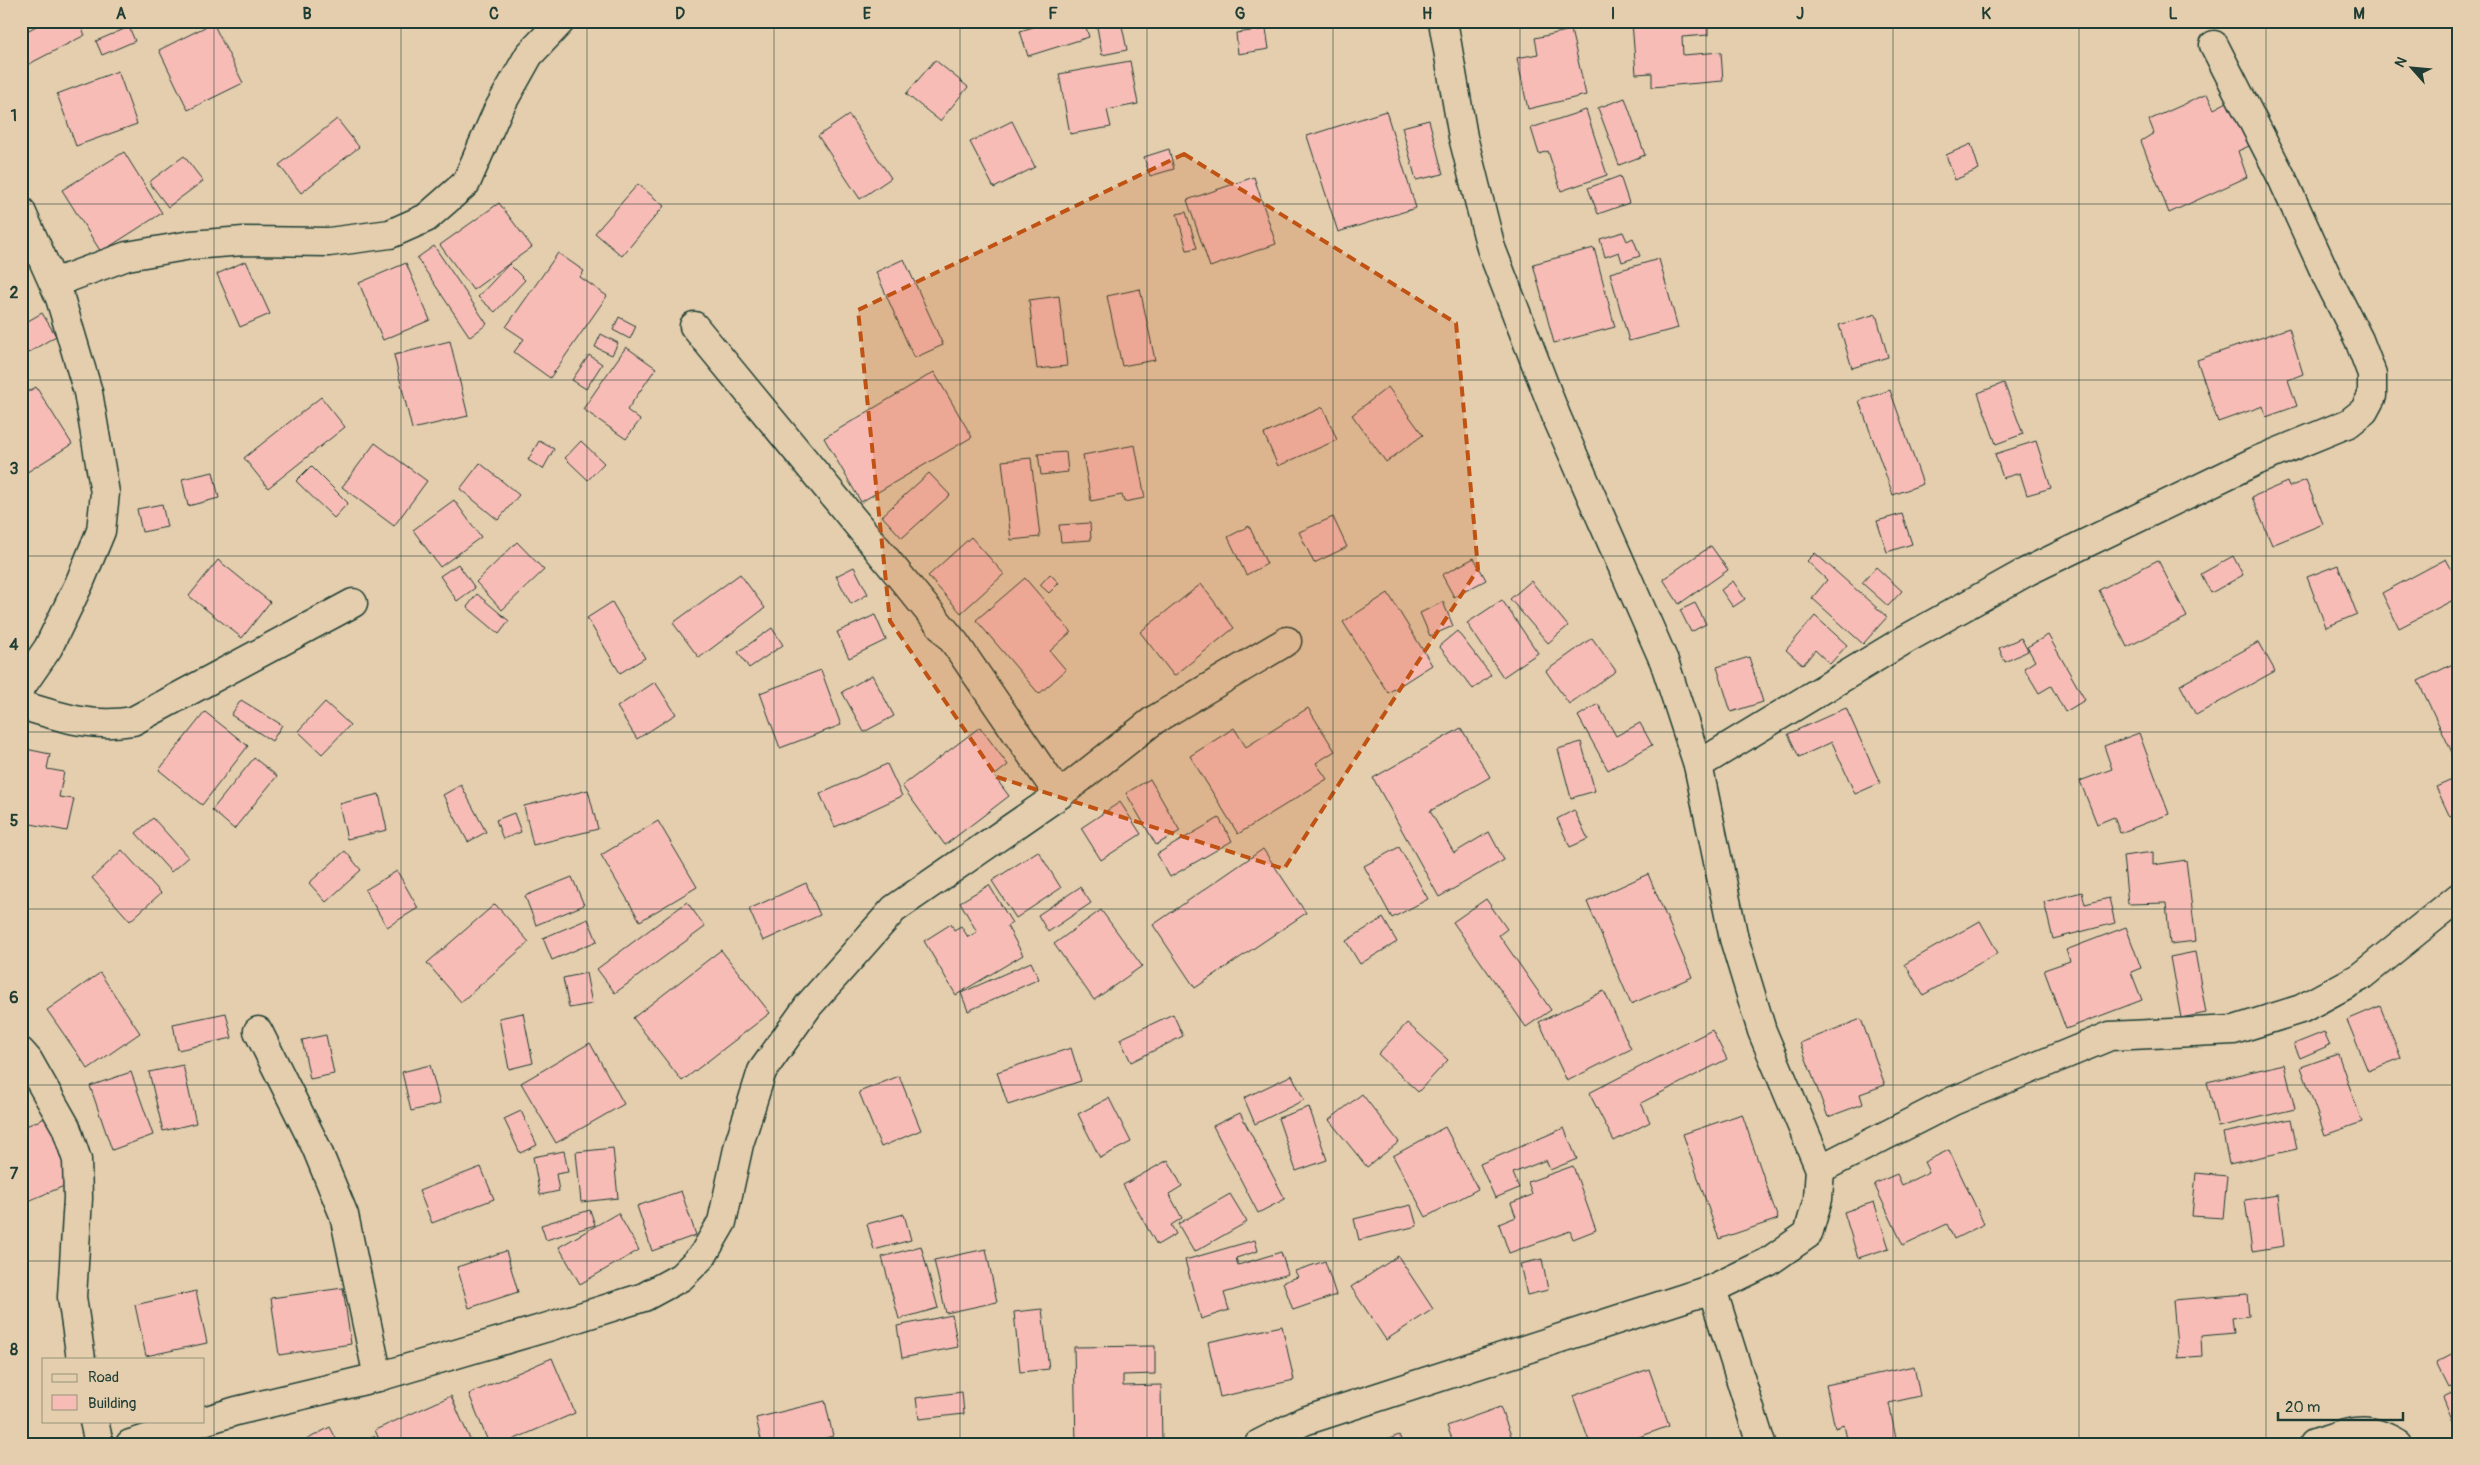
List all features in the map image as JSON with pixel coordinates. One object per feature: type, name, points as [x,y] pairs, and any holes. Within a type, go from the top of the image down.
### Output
[{"type":"street","points":[[54,283],[127,256],[191,245],[244,241],[329,242],[390,234],[426,218],[466,183],[497,112],[530,55],[561,21]]},
{"type":"street","points":[[1259,1444],[1304,1422],[1712,1290],[1768,1262],[1808,1234],[1818,1199],[1820,1169],[1762,1031],[1736,948],[1698,765],[1664,661],[1557,418],[1491,248],[1463,137],[1443,21]]},
{"type":"street","points":[[1698,765],[1906,639],[2028,571],[2256,461],[2349,423],[2364,411],[2372,396],[2372,374],[2359,340],[2328,280],[2282,178],[2214,45]]},
{"type":"street","points":[[21,211],[54,283],[88,392],[105,493],[101,531],[80,584],[48,648],[21,687]]},
{"type":"street","points":[[694,326],[955,643],[1059,795]]},
{"type":"street","points":[[21,705],[76,721],[110,725],[133,721],[353,603]]},
{"type":"street","points":[[205,1421],[378,1377],[644,1297],[681,1276],[703,1255],[722,1222],[740,1144],[762,1070],[809,1005],[894,909],[1059,795],[1154,720],[1287,641]]},
{"type":"street","points":[[1820,1169],[1953,1101],[2110,1036],[2234,1030],[2301,1009],[2360,977],[2459,897]]},
{"type":"street","points":[[258,1031],[316,1147],[344,1215],[378,1377]]},
{"type":"street","points":[[21,1052],[28,1060],[66,1127],[77,1160],[78,1198],[72,1297],[80,1358]]},
{"type":"street","points":[[1712,1290],[1761,1444]]},
{"type":"street","points":[[94,1422],[99,1444]]},
{"type":"street","points":[[130,1444],[203,1422]]},
{"type":"street","points":[[2313,1444],[2364,1430],[2382,1434],[2398,1444]]},
{"type":"highlighted area","points":[[1184,154],[1456,323],[1478,569],[1284,869],[997,777],[890,621],[858,310]]},
{"type":"building","points":[[46,21],[78,21],[85,35],[25,66],[21,58],[21,34]]},
{"type":"building","points":[[735,21],[752,21],[739,29]]},
{"type":"building","points":[[1053,21],[1084,21],[1089,37],[1028,56],[1020,31]]},
{"type":"building","points":[[1096,21],[1121,21],[1127,50],[1102,55]]},
{"type":"building","points":[[1708,21],[1708,35],[1682,37],[1683,55],[1721,52],[1723,81],[1652,87],[1652,73],[1636,74],[1632,22]]},
{"type":"building","points":[[213,23],[243,83],[188,110],[159,50]]},
{"type":"building","points":[[129,27],[135,41],[102,55],[96,41]]},
{"type":"building","points":[[1266,29],[1269,49],[1238,54],[1236,33]]},
{"type":"building","points":[[1571,30],[1586,95],[1528,109],[1517,58],[1538,54],[1535,38]]},
{"type":"building","points":[[935,60],[968,87],[940,121],[906,94]]},
{"type":"building","points":[[1130,61],[1138,104],[1107,110],[1111,127],[1070,134],[1059,74]]},
{"type":"building","points":[[118,71],[137,124],[76,146],[57,94]]},
{"type":"building","points":[[2207,94],[2214,109],[2229,101],[2249,146],[2238,151],[2247,177],[2169,213],[2141,141],[2154,133],[2149,120]]},
{"type":"building","points":[[1625,98],[1645,155],[1619,165],[1598,108]]},
{"type":"building","points":[[1586,110],[1607,175],[1561,191],[1548,151],[1539,154],[1531,128]]},
{"type":"building","points":[[1386,111],[1416,208],[1338,232],[1307,136]]},
{"type":"building","points":[[849,115],[891,178],[860,199],[818,136]]},
{"type":"building","points":[[337,119],[359,147],[301,193],[279,165]]},
{"type":"building","points":[[1429,120],[1443,174],[1416,180],[1402,127]]},
{"type":"building","points":[[1012,121],[1035,167],[994,188],[970,142]]},
{"type":"building","points":[[1971,144],[1979,169],[1955,180],[1946,155]]},
{"type":"building","points":[[1169,149],[1174,169],[1150,176],[1144,157]]},
{"type":"building","points":[[124,152],[162,213],[101,252],[62,190]]},
{"type":"building","points":[[184,156],[203,181],[168,207],[149,182]]},
{"type":"building","points":[[1620,176],[1629,203],[1598,214],[1588,188]]},
{"type":"building","points":[[1254,177],[1276,244],[1210,267],[1187,200]]},
{"type":"building","points":[[638,184],[664,206],[622,256],[595,233]]},
{"type":"building","points":[[499,203],[532,247],[473,290],[440,245]]},
{"type":"building","points":[[1186,212],[1197,248],[1187,250],[1177,214]]},
{"type":"building","points":[[1623,232],[1627,241],[1633,238],[1640,256],[1622,262],[1619,252],[1605,257],[1600,239]]},
{"type":"building","points":[[434,246],[487,324],[470,337],[417,258]]},
{"type":"building","points":[[1594,248],[1615,327],[1554,343],[1533,264]]},
{"type":"building","points":[[558,253],[584,271],[580,277],[607,296],[550,378],[514,352],[524,339],[506,327]]},
{"type":"building","points":[[904,259],[943,345],[914,358],[876,272]]},
{"type":"building","points":[[1659,259],[1678,328],[1629,341],[1610,273]]},
{"type":"building","points":[[246,261],[270,314],[240,327],[217,274]]},
{"type":"building","points":[[406,263],[430,320],[383,340],[359,283]]},
{"type":"building","points":[[509,264],[525,280],[495,312],[478,297]]},
{"type":"building","points":[[1140,289],[1155,360],[1122,366],[1107,296]]},
{"type":"building","points":[[1059,296],[1067,366],[1037,369],[1029,300]]},
{"type":"building","points":[[42,313],[56,336],[21,357],[21,325]]},
{"type":"building","points":[[1876,314],[1888,357],[1852,368],[1839,325]]},
{"type":"building","points":[[619,317],[636,326],[630,339],[613,330]]},
{"type":"building","points":[[2289,328],[2303,374],[2288,380],[2297,406],[2266,417],[2263,406],[2218,422],[2197,360]]},
{"type":"building","points":[[601,334],[618,343],[612,355],[595,347]]},
{"type":"building","points":[[450,341],[468,416],[412,429],[394,355]]},
{"type":"building","points":[[626,347],[656,368],[627,410],[640,420],[626,439],[583,409]]},
{"type":"building","points":[[589,355],[602,364],[586,389],[572,380]]},
{"type":"building","points":[[934,372],[972,437],[861,502],[824,438]]},
{"type":"building","points":[[2004,383],[2023,434],[1996,444],[1978,393]]},
{"type":"building","points":[[36,387],[72,444],[21,476],[21,396]]},
{"type":"building","points":[[1388,387],[1423,435],[1386,462],[1352,415]]},
{"type":"building","points":[[1890,390],[1923,484],[1893,495],[1859,401]]},
{"type":"building","points":[[321,397],[345,427],[268,488],[244,458]]},
{"type":"building","points":[[1323,407],[1337,440],[1278,466],[1264,434]]},
{"type":"building","points":[[539,441],[554,449],[543,469],[528,460]]},
{"type":"building","points":[[581,441],[604,463],[588,480],[565,458]]},
{"type":"building","points":[[2036,441],[2051,488],[2027,495],[2020,473],[2003,478],[1995,454]]},
{"type":"building","points":[[375,443],[427,481],[394,526],[342,487]]},
{"type":"building","points":[[1135,445],[1145,498],[1124,502],[1122,495],[1091,501],[1083,455]]},
{"type":"building","points":[[1066,452],[1068,472],[1041,475],[1038,454]]},
{"type":"building","points":[[1031,458],[1040,537],[1011,540],[1002,461]]},
{"type":"building","points":[[480,463],[519,495],[498,520],[460,489]]},
{"type":"building","points":[[311,466],[348,503],[334,518],[296,481]]},
{"type":"building","points":[[213,472],[219,498],[188,506],[182,479]]},
{"type":"building","points":[[929,473],[950,495],[902,538],[882,516]]},
{"type":"building","points":[[2306,480],[2323,524],[2272,545],[2252,497],[2287,482],[2289,487]]},
{"type":"building","points":[[454,500],[481,537],[440,567],[413,530]]},
{"type":"building","points":[[162,504],[167,527],[142,532],[137,509]]},
{"type":"building","points":[[1902,514],[1912,544],[1887,552],[1877,521]]},
{"type":"building","points":[[1333,517],[1347,547],[1314,563],[1299,532]]},
{"type":"building","points":[[1090,523],[1091,540],[1061,542],[1059,525]]},
{"type":"building","points":[[1249,526],[1267,564],[1246,575],[1228,537]]},
{"type":"building","points":[[971,537],[1004,574],[961,613],[928,576]]},
{"type":"building","points":[[517,542],[544,570],[502,610],[476,582]]},
{"type":"building","points":[[1711,546],[1728,570],[1679,604],[1663,579]]},
{"type":"building","points":[[1815,553],[1887,617],[1863,644],[1812,598],[1827,580],[1807,561]]},
{"type":"building","points":[[2233,556],[2243,575],[2211,593],[2201,574]]},
{"type":"building","points":[[1474,558],[1486,580],[1454,597],[1442,575]]},
{"type":"building","points":[[2446,559],[2459,583],[2459,597],[2399,628],[2382,593]]},
{"type":"building","points":[[218,560],[270,602],[242,638],[189,596]]},
{"type":"building","points":[[2158,560],[2187,617],[2127,647],[2099,590]]},
{"type":"building","points":[[458,564],[475,588],[457,601],[440,576]]},
{"type":"building","points":[[2338,565],[2357,614],[2326,627],[2307,577]]},
{"type":"building","points":[[854,567],[868,594],[851,604],[836,576]]},
{"type":"building","points":[[1876,567],[1902,591],[1888,606],[1862,583]]},
{"type":"building","points":[[740,574],[765,608],[699,658],[673,623]]},
{"type":"building","points":[[1050,574],[1059,583],[1049,593],[1040,585]]},
{"type":"building","points":[[1025,578],[1071,632],[1050,651],[1066,670],[1039,694],[976,620]]},
{"type":"building","points":[[1531,581],[1568,626],[1548,643],[1510,599]]},
{"type":"building","points":[[1733,581],[1745,599],[1733,607],[1721,590]]},
{"type":"building","points":[[1201,584],[1234,628],[1174,676],[1140,632]]},
{"type":"building","points":[[1388,593],[1432,665],[1388,693],[1343,622]]},
{"type":"building","points":[[477,594],[509,621],[499,634],[467,607]]},
{"type":"building","points":[[1502,600],[1538,653],[1503,677],[1467,623]]},
{"type":"building","points":[[612,602],[645,658],[620,673],[587,618]]},
{"type":"building","points":[[1443,602],[1453,626],[1430,636],[1420,613]]},
{"type":"building","points":[[1695,603],[1706,624],[1691,632],[1680,610]]},
{"type":"building","points":[[875,615],[886,640],[849,658],[837,632]]},
{"type":"building","points":[[1815,616],[1847,645],[1830,664],[1815,650],[1803,665],[1786,650]]},
{"type":"building","points":[[772,628],[783,645],[749,668],[738,652]]},
{"type":"building","points":[[1457,631],[1491,675],[1473,689],[1439,646]]},
{"type":"building","points":[[2048,635],[2085,700],[2065,712],[2051,686],[2039,693],[2024,668],[2035,661],[2027,647]]},
{"type":"building","points":[[1592,638],[1616,671],[1569,704],[1546,671]]},
{"type":"building","points":[[2021,638],[2028,651],[2005,662],[1999,648]]},
{"type":"building","points":[[2259,642],[2275,671],[2196,715],[2180,685]]},
{"type":"building","points":[[1749,657],[1763,702],[1731,712],[1717,667]]},
{"type":"building","points":[[2459,661],[2459,767],[2418,681]]},
{"type":"building","points":[[821,670],[841,725],[780,748],[760,693]]},
{"type":"building","points":[[872,675],[894,716],[864,732],[842,692]]},
{"type":"building","points":[[655,682],[676,714],[637,739],[617,707]]},
{"type":"building","points":[[241,700],[282,725],[272,741],[231,715]]},
{"type":"building","points":[[325,702],[350,725],[322,754],[298,731]]},
{"type":"building","points":[[1598,704],[1616,736],[1640,723],[1652,745],[1608,770],[1578,716]]},
{"type":"building","points":[[1308,708],[1335,751],[1316,763],[1327,779],[1238,834],[1190,756],[1234,728],[1246,747]]},
{"type":"building","points":[[1846,708],[1880,783],[1855,794],[1832,742],[1799,757],[1788,734]]},
{"type":"building","points":[[205,712],[248,746],[202,805],[159,770]]},
{"type":"building","points":[[980,727],[1008,765],[994,776],[1009,796],[945,845],[902,786]]},
{"type":"building","points":[[1461,728],[1490,777],[1430,811],[1454,853],[1489,832],[1504,860],[1439,897],[1373,778]]},
{"type":"building","points":[[2139,733],[2169,814],[2120,833],[2114,817],[2097,824],[2080,781],[2112,769],[2104,746]]},
{"type":"building","points":[[1581,742],[1595,791],[1571,798],[1558,749]]},
{"type":"building","points":[[21,748],[50,754],[47,769],[64,772],[59,797],[74,799],[67,831],[21,822]]},
{"type":"building","points":[[254,758],[277,776],[234,829],[212,810]]},
{"type":"building","points":[[887,764],[902,796],[835,827],[820,794]]},
{"type":"building","points":[[2459,777],[2459,813],[2450,817],[2436,787]]},
{"type":"building","points":[[1150,779],[1180,831],[1156,845],[1126,793]]},
{"type":"building","points":[[461,785],[486,832],[468,842],[443,795]]},
{"type":"building","points":[[588,790],[598,829],[533,845],[524,806]]},
{"type":"building","points":[[379,794],[387,830],[347,839],[339,804]]},
{"type":"building","points":[[1120,802],[1141,834],[1101,860],[1081,828]]},
{"type":"building","points":[[1574,810],[1588,839],[1570,847],[1557,819]]},
{"type":"building","points":[[514,813],[521,832],[503,839],[496,820]]},
{"type":"building","points":[[153,818],[188,857],[171,872],[136,833]]},
{"type":"building","points":[[1219,818],[1232,841],[1170,877],[1157,854]]},
{"type":"building","points":[[658,821],[697,887],[640,921],[601,855]]},
{"type":"building","points":[[1399,847],[1428,899],[1392,918],[1364,866]]},
{"type":"building","points":[[1263,849],[1306,913],[1195,988],[1153,925]]},
{"type":"building","points":[[122,850],[161,893],[130,921],[92,878]]},
{"type":"building","points":[[345,851],[361,870],[326,902],[309,883]]},
{"type":"building","points":[[1038,851],[1061,888],[1016,918],[992,881]]},
{"type":"building","points":[[2153,852],[2153,865],[2186,860],[2196,941],[2170,944],[2166,903],[2128,904],[2123,856]]},
{"type":"building","points":[[397,871],[418,908],[387,927],[365,890]]},
{"type":"building","points":[[1648,874],[1692,977],[1631,1004],[1587,902]]},
{"type":"building","points":[[572,877],[584,905],[536,925],[525,896]]},
{"type":"building","points":[[806,883],[820,915],[763,941],[749,909]]},
{"type":"building","points":[[989,885],[1012,923],[1007,926],[1023,955],[956,995],[924,941],[951,924],[954,930],[961,926],[968,937],[977,932],[960,902]]},
{"type":"building","points":[[1080,887],[1091,903],[1048,932],[1038,915]]},
{"type":"building","points":[[2082,892],[2085,904],[2109,898],[2115,923],[2053,939],[2044,902]]},
{"type":"building","points":[[1486,899],[1507,929],[1499,935],[1551,1010],[1526,1027],[1453,922]]},
{"type":"building","points":[[687,902],[705,927],[615,993],[597,969]]},
{"type":"building","points":[[495,904],[529,942],[461,1002],[427,963]]},
{"type":"building","points":[[1101,910],[1142,966],[1094,1000],[1054,944]]},
{"type":"building","points":[[1383,918],[1397,942],[1360,964],[1346,941]]},
{"type":"building","points":[[588,919],[597,941],[552,960],[543,938]]},
{"type":"building","points":[[1980,921],[1998,953],[1923,995],[1905,964]]},
{"type":"building","points":[[2126,927],[2141,968],[2131,972],[2142,1000],[2066,1029],[2044,970],[2070,961],[2066,950]]},
{"type":"building","points":[[721,950],[770,1013],[682,1081],[633,1018]]},
{"type":"building","points":[[2195,952],[2206,1013],[2181,1018],[2170,957]]},
{"type":"building","points":[[1031,962],[1039,979],[968,1011],[961,993]]},
{"type":"building","points":[[100,973],[140,1033],[88,1069],[47,1010]]},
{"type":"building","points":[[586,973],[592,1004],[569,1008],[563,978]]},
{"type":"building","points":[[1604,991],[1631,1049],[1567,1081],[1539,1022]]},
{"type":"building","points":[[2380,1006],[2401,1058],[2368,1071],[2347,1020]]},
{"type":"building","points":[[226,1013],[232,1038],[178,1050],[173,1024]]},
{"type":"building","points":[[523,1013],[533,1063],[509,1069],[499,1018]]},
{"type":"building","points":[[1173,1014],[1183,1036],[1131,1062],[1120,1039]]},
{"type":"building","points":[[1861,1019],[1885,1085],[1860,1094],[1863,1104],[1828,1117],[1800,1043]]},
{"type":"building","points":[[1407,1023],[1448,1060],[1418,1092],[1378,1054]]},
{"type":"building","points":[[1712,1030],[1727,1059],[1641,1103],[1650,1122],[1614,1141],[1589,1093]]},
{"type":"building","points":[[2324,1032],[2330,1045],[2300,1058],[2294,1044]]},
{"type":"building","points":[[326,1035],[334,1074],[310,1079],[302,1040]]},
{"type":"building","points":[[590,1043],[624,1104],[556,1143],[521,1083]]},
{"type":"building","points":[[1071,1048],[1081,1081],[1008,1105],[997,1072]]},
{"type":"building","points":[[2338,1054],[2362,1122],[2325,1135],[2301,1067]]},
{"type":"building","points":[[2284,1064],[2295,1109],[2218,1127],[2207,1082]]},
{"type":"building","points":[[183,1065],[196,1123],[163,1131],[149,1072]]},
{"type":"building","points":[[430,1065],[440,1104],[411,1111],[402,1072]]},
{"type":"building","points":[[131,1072],[153,1135],[112,1150],[90,1086]]},
{"type":"building","points":[[1292,1075],[1304,1100],[1255,1124],[1244,1098]]},
{"type":"building","points":[[899,1076],[921,1130],[881,1147],[859,1092]]},
{"type":"building","points":[[1362,1094],[1399,1142],[1367,1167],[1329,1120]]},
{"type":"building","points":[[1109,1098],[1131,1142],[1100,1158],[1078,1114]]},
{"type":"building","points":[[1309,1107],[1327,1160],[1296,1171],[1278,1118]]},
{"type":"building","points":[[521,1111],[537,1145],[520,1153],[504,1119]]},
{"type":"building","points":[[1240,1113],[1285,1199],[1258,1213],[1213,1126]]},
{"type":"building","points":[[1742,1114],[1778,1219],[1719,1239],[1683,1134]]},
{"type":"building","points":[[50,1116],[76,1181],[21,1204],[21,1128]]},
{"type":"building","points":[[2291,1119],[2297,1149],[2229,1164],[2223,1133]]},
{"type":"building","points":[[1445,1127],[1478,1189],[1426,1217],[1393,1156]]},
{"type":"building","points":[[1564,1128],[1577,1159],[1550,1170],[1546,1160],[1513,1173],[1519,1188],[1495,1198],[1480,1164]]},
{"type":"building","points":[[613,1148],[618,1198],[581,1202],[576,1152]]},
{"type":"building","points":[[1949,1150],[1984,1224],[1954,1239],[1947,1224],[1903,1245],[1874,1184],[1897,1174],[1902,1185],[1929,1172],[1924,1162]]},
{"type":"building","points":[[564,1151],[568,1172],[556,1174],[559,1191],[540,1195],[533,1157]]},
{"type":"building","points":[[1168,1160],[1182,1186],[1169,1194],[1182,1218],[1171,1225],[1176,1234],[1157,1245],[1123,1185]]},
{"type":"building","points":[[1573,1166],[1596,1230],[1573,1239],[1570,1231],[1509,1253],[1499,1224],[1516,1217],[1511,1203],[1532,1195],[1528,1182]]},
{"type":"building","points":[[481,1167],[494,1199],[432,1223],[419,1191]]},
{"type":"building","points":[[2196,1173],[2227,1176],[2223,1218],[2192,1216]]},
{"type":"building","points":[[681,1191],[696,1235],[652,1251],[637,1206]]},
{"type":"building","points":[[1230,1194],[1247,1222],[1194,1252],[1178,1224]]},
{"type":"building","points":[[2278,1195],[2284,1246],[2252,1251],[2245,1200]]},
{"type":"building","points":[[1874,1202],[1889,1248],[1858,1258],[1844,1212]]},
{"type":"building","points":[[1411,1205],[1417,1226],[1359,1240],[1354,1219]]},
{"type":"building","points":[[590,1210],[595,1225],[546,1240],[541,1225]]},
{"type":"building","points":[[618,1213],[639,1250],[580,1284],[559,1247]]},
{"type":"building","points":[[904,1214],[911,1240],[874,1250],[867,1224]]},
{"type":"building","points":[[1255,1240],[1258,1251],[1236,1258],[1238,1265],[1281,1252],[1288,1274],[1224,1293],[1229,1310],[1201,1319],[1185,1260]]},
{"type":"building","points":[[921,1246],[938,1308],[899,1319],[882,1257]]},
{"type":"building","points":[[986,1249],[997,1302],[946,1313],[934,1260]]},
{"type":"building","points":[[506,1251],[518,1292],[469,1308],[457,1267]]},
{"type":"building","points":[[1398,1256],[1433,1309],[1386,1340],[1351,1287]]},
{"type":"building","points":[[1542,1259],[1548,1290],[1527,1295],[1520,1264]]},
{"type":"building","points":[[1325,1261],[1336,1295],[1293,1310],[1283,1282],[1298,1277],[1295,1271]]},
{"type":"building","points":[[343,1288],[351,1344],[279,1355],[271,1298]]},
{"type":"building","points":[[196,1291],[207,1343],[146,1356],[135,1305]]},
{"type":"building","points":[[2247,1294],[2249,1316],[2232,1318],[2234,1333],[2201,1336],[2202,1356],[2178,1358],[2173,1300]]},
{"type":"building","points":[[1042,1309],[1049,1369],[1020,1372],[1014,1312]]},
{"type":"building","points":[[952,1315],[958,1347],[902,1358],[897,1326]]},
{"type":"building","points":[[1282,1326],[1294,1380],[1220,1397],[1208,1342]]},
{"type":"building","points":[[1155,1346],[1155,1374],[1123,1375],[1123,1386],[1161,1385],[1162,1444],[1076,1444],[1074,1347]]},
{"type":"building","points":[[2459,1350],[2459,1383],[2449,1388],[2436,1362]]},
{"type":"building","points":[[552,1358],[575,1413],[503,1444],[489,1444],[469,1394]]},
{"type":"building","points":[[1914,1366],[1920,1396],[1889,1403],[1897,1444],[1848,1444],[1844,1425],[1835,1428],[1826,1385]]},
{"type":"building","points":[[1649,1369],[1669,1426],[1620,1444],[1590,1444],[1573,1396]]},
{"type":"building","points":[[2459,1390],[2459,1436],[2443,1397]]},
{"type":"building","points":[[962,1392],[964,1414],[919,1419],[916,1398]]},
{"type":"building","points":[[451,1396],[472,1444],[381,1444],[375,1430]]},
{"type":"building","points":[[825,1401],[833,1436],[804,1444],[762,1444],[756,1418]]},
{"type":"building","points":[[1500,1407],[1512,1438],[1497,1444],[1454,1444],[1447,1426]]},
{"type":"building","points":[[330,1427],[339,1444],[299,1444]]},
{"type":"building","points":[[1399,1435],[1403,1444],[1377,1444]]},
{"type":"building","points":[[374,1436],[377,1444],[357,1444]]}]
